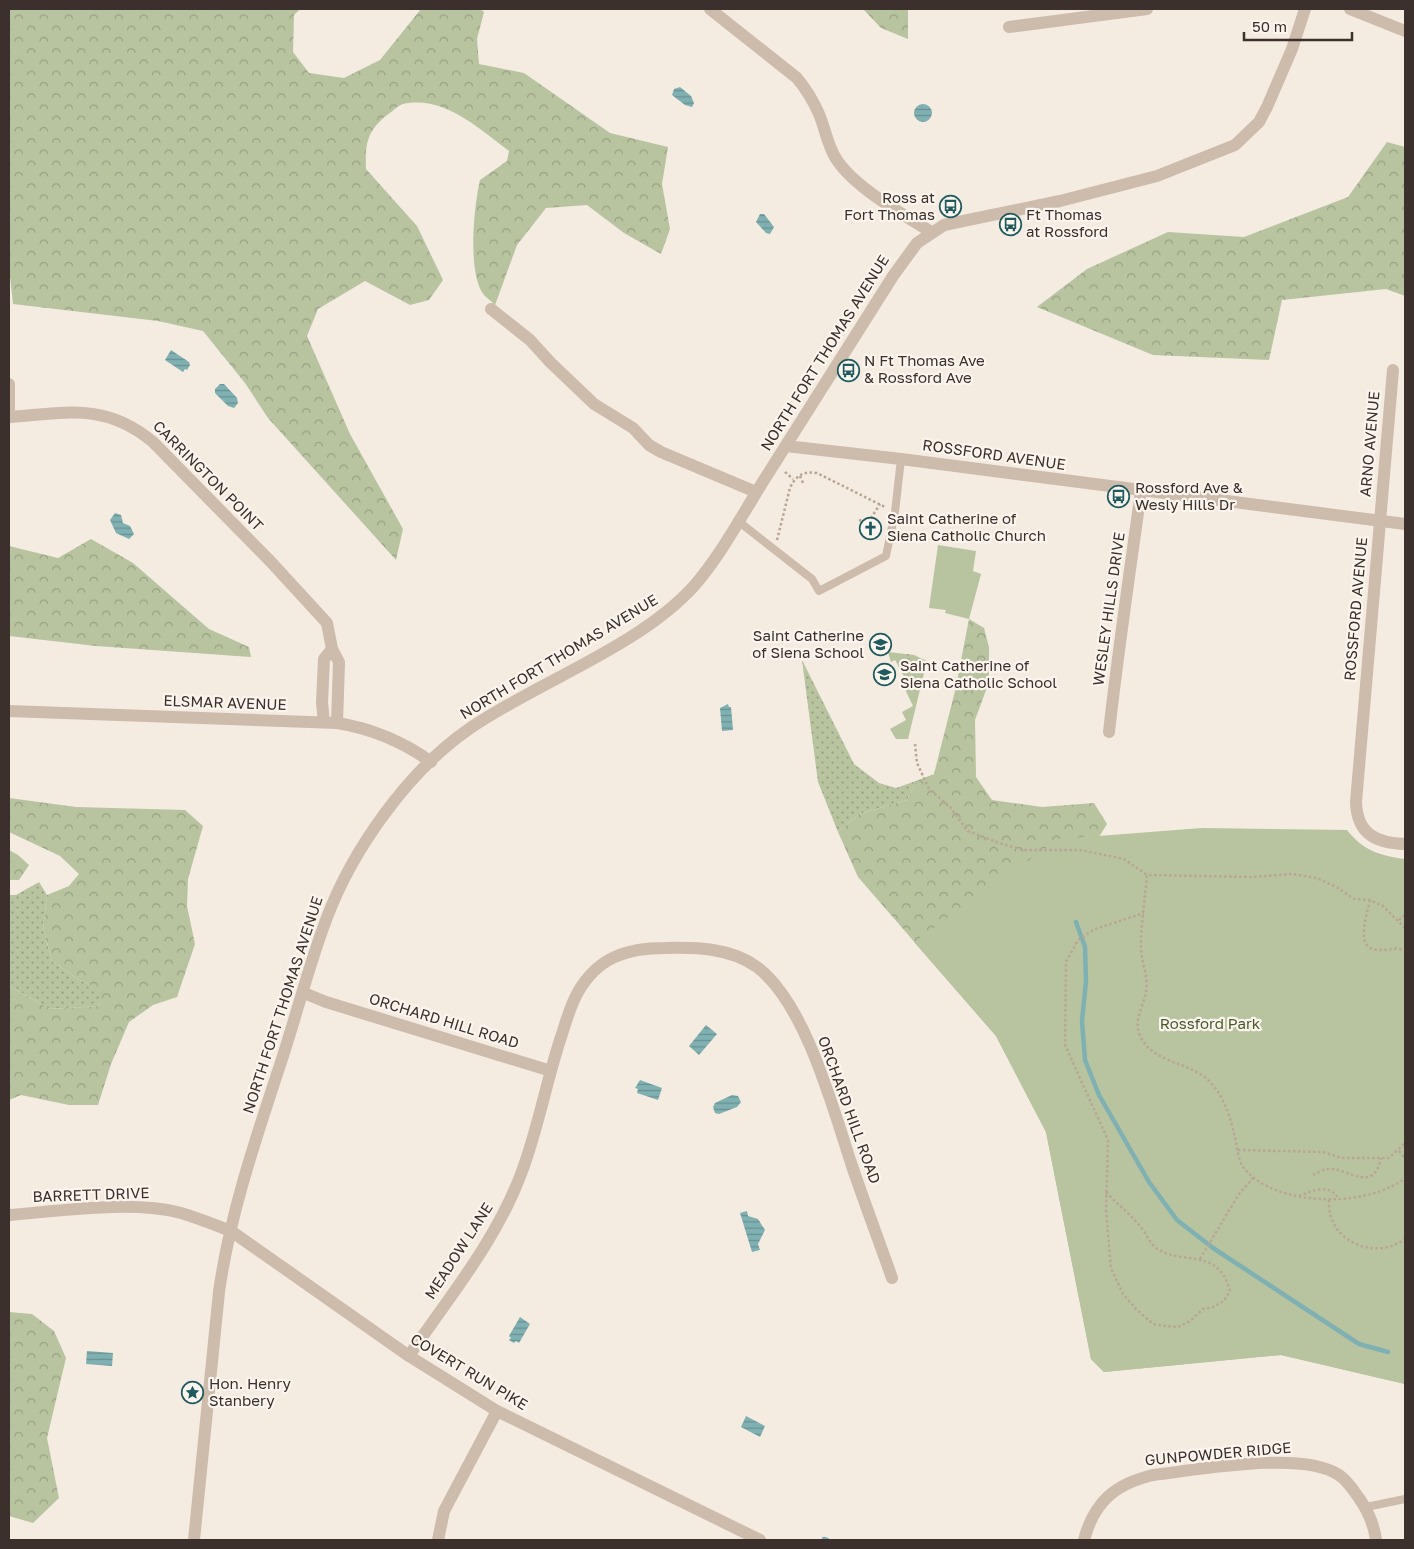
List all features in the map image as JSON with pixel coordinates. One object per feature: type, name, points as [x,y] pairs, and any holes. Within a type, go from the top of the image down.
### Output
[{"type":"street","points":[[710,9],[797,78],[808,92],[819,114],[826,139],[842,169],[855,181],[931,232]]},
{"type":"street","points":[[1009,27],[1148,9]]},
{"type":"street","name":"NORTH FORT THOMAS AVENUE","points":[[194,1540],[214,1325],[223,1262],[231,1231],[257,1137],[326,919],[360,852],[395,802],[431,762],[468,730],[617,644],[674,606],[707,569],[910,251],[931,232],[944,225],[1060,201],[1157,176],[1235,145],[1259,122],[1267,107],[1292,50],[1305,9]]},
{"type":"street","points":[[1350,9],[1405,31]]},
{"type":"street","points":[[491,309],[530,340],[580,393],[606,414],[632,428],[649,445],[661,452],[756,492]]},
{"type":"street","name":"ARNO AVENUE","points":[[1379,521],[1393,370]]},
{"type":"street","points":[[9,384],[9,417]]},
{"type":"street","name":"CARRINGTON POINT","points":[[9,417],[53,413],[97,413],[117,418],[136,428],[152,442],[314,607],[327,623],[332,641],[332,649],[339,662],[330,722]]},
{"type":"street","name":"ROSSFORD AVENUE","points":[[786,446],[902,459],[1379,521],[1355,796],[1356,810],[1360,824],[1370,835],[1386,842],[1405,844]]},
{"type":"street","name":"WESLEY HILLS DRIVE","points":[[1109,732],[1123,634],[1130,561],[1141,491]]},
{"type":"street","points":[[1379,521],[1405,524]]},
{"type":"street","name":"ELSMAR AVENUE","points":[[9,711],[330,722],[363,727],[421,754],[431,762]]},
{"type":"street","name":"ORCHARD HILL ROAD","points":[[304,993],[326,1002],[551,1071],[577,994],[590,975],[617,955],[640,948],[698,948],[725,952],[745,959],[757,967],[773,983],[788,1004],[811,1050],[892,1278]]},
{"type":"street","name":"MEADOW LANE","points":[[409,1356],[484,1248],[510,1200],[526,1161],[551,1071]]},
{"type":"street","name":"BARRETT DRIVE","points":[[9,1214],[110,1208],[158,1210],[180,1213],[231,1231]]},
{"type":"street","name":"COVERT RUN PIKE","points":[[231,1231],[409,1356],[498,1412],[760,1540]]},
{"type":"street","points":[[438,1540],[444,1511],[498,1412]]},
{"type":"street","name":"GUNPOWDER RIDGE","points":[[1084,1540],[1093,1513],[1104,1500],[1134,1479],[1153,1475],[1285,1462],[1323,1467],[1339,1475],[1350,1485],[1366,1507],[1376,1540]]},
{"type":"lane","points":[[738,521],[812,579],[819,591],[886,556],[895,512],[902,459]]},
{"type":"lane","points":[[1366,1507],[1405,1499]]},
{"type":"path","points":[[785,472],[794,480]]},
{"type":"path","points":[[772,548],[778,539],[794,480],[799,475],[808,472],[817,473],[887,508]]},
{"type":"path","points":[[799,475],[803,483]]},
{"type":"path","points":[[859,520],[868,523],[880,504]]},
{"type":"path","points":[[903,674],[908,663],[908,654]]},
{"type":"path","points":[[908,663],[933,666]]},
{"type":"path","points":[[915,744],[917,763],[929,789],[950,807],[968,831],[999,843],[1024,850],[1080,850],[1124,859],[1147,875],[1254,877],[1292,874],[1317,878],[1338,888],[1354,899],[1370,900],[1383,906],[1400,920],[1405,928]]},
{"type":"path","points":[[1147,875],[1141,949],[1148,975],[1146,994],[1139,1016],[1138,1032],[1148,1048],[1159,1056],[1191,1068],[1210,1082],[1224,1100],[1242,1166],[1264,1183],[1298,1196],[1329,1200],[1372,1196],[1395,1186],[1405,1178]]},
{"type":"path","points":[[1370,900],[1363,932],[1363,939],[1367,945],[1378,950],[1394,948],[1405,951]]},
{"type":"path","points":[[1106,1192],[1140,1226],[1156,1247],[1163,1251],[1200,1259],[1221,1270],[1228,1281],[1230,1290],[1224,1301],[1213,1307],[1203,1309],[1190,1321],[1178,1327],[1153,1324],[1123,1294],[1111,1268],[1106,1192],[1108,1140],[1065,1045],[1066,962],[1078,940],[1095,929],[1144,914]]},
{"type":"path","points":[[1400,920],[1405,915]]},
{"type":"path","points":[[1238,1150],[1322,1152],[1342,1158],[1389,1158],[1399,1151],[1405,1143]]},
{"type":"path","points":[[1399,1151],[1405,1158]]},
{"type":"path","points":[[1312,1175],[1329,1168],[1355,1177],[1367,1176],[1376,1170],[1381,1158]]},
{"type":"path","points":[[1200,1259],[1239,1194],[1254,1177]]},
{"type":"path","points":[[1298,1196],[1327,1188],[1332,1189],[1339,1199]]},
{"type":"path","points":[[1329,1200],[1328,1210],[1333,1224],[1353,1243],[1375,1249],[1398,1244],[1405,1239]]},
{"type":"green space","points":[[9,9],[300,9],[294,15],[293,52],[309,73],[344,78],[380,60],[421,9],[480,9],[484,12],[477,39],[479,64],[524,73],[610,133],[668,147],[662,184],[670,229],[661,254],[624,233],[587,205],[546,208],[517,245],[495,305],[484,295],[475,272],[474,222],[480,180],[507,161],[509,151],[460,116],[432,104],[418,102],[403,104],[387,115],[375,127],[367,145],[366,169],[417,226],[443,280],[429,300],[410,305],[365,281],[318,309],[307,336],[350,434],[403,529],[396,560],[268,418],[245,383],[203,331],[158,321],[13,304],[9,267]]},
{"type":"green space","points":[[863,9],[908,9],[908,39],[881,28]]},
{"type":"green space","points":[[1387,142],[1405,147],[1405,296],[1386,289],[1282,300],[1269,360],[1153,355],[1037,307],[1087,269],[1168,232],[1244,237],[1348,197]]},
{"type":"green space","points":[[91,539],[133,563],[209,629],[249,647],[251,657],[96,646],[9,636],[9,546],[58,558]]},
{"type":"green space","points":[[938,545],[976,551],[973,571],[981,574],[969,619],[945,613],[946,610],[929,608]]},
{"type":"green space","points":[[969,619],[984,628],[989,647],[989,682],[975,720],[976,777],[992,800],[1042,807],[1094,803],[1107,824],[1083,863],[1405,1384],[1281,1355],[1104,1372],[1091,1359],[1046,1132],[996,1036],[858,877],[838,832],[859,814],[907,800],[916,781],[934,774],[955,691]]},
{"type":"green space","points":[[888,652],[914,655],[927,661],[908,739],[896,739],[890,729],[906,720],[902,712],[913,706],[900,679],[904,676],[895,660],[891,662]]},
{"type":"green space","points":[[802,660],[854,764],[879,783],[896,788],[916,781],[907,800],[859,814],[838,832],[818,782]]},
{"type":"green space","points":[[9,798],[76,807],[185,810],[203,826],[188,879],[187,906],[195,944],[177,997],[153,1005],[129,1022],[111,1064],[98,1105],[69,1105],[21,1095],[9,1100],[9,986],[50,1009],[99,1006],[102,991],[78,979],[52,961],[43,928],[47,895],[69,886],[79,874],[60,856],[9,832]]},
{"type":"green space","name":"Rossford Park","points":[[1202,828],[1347,830],[1359,843],[1373,851],[1405,859],[1405,1384],[1281,1355],[1104,1372],[1091,1359],[1046,1132],[996,1036],[914,942],[1059,839]]},
{"type":"green space","points":[[9,850],[29,865],[19,880],[9,880]]},
{"type":"green space","points":[[39,882],[47,895],[43,928],[52,961],[78,979],[103,991],[99,1006],[50,1009],[9,986],[9,895],[16,895]]},
{"type":"green space","points":[[9,1312],[32,1314],[54,1331],[66,1358],[47,1438],[59,1498],[33,1523],[9,1516]]},
{"type":"water","points":[[680,87],[691,96],[694,103],[692,107],[685,105],[672,95],[674,89]]},
{"type":"water","points":[[923,104],[929,107],[932,113],[929,119],[923,122],[917,119],[914,113],[917,107]]},
{"type":"water","points":[[760,214],[764,214],[774,227],[770,234],[766,233],[756,222]]},
{"type":"water","points":[[171,350],[189,362],[190,365],[187,370],[185,369],[183,372],[165,360]]},
{"type":"water","points":[[220,384],[224,384],[237,398],[238,403],[234,408],[228,406],[215,393],[215,389]]},
{"type":"water","points":[[115,513],[121,515],[123,523],[130,526],[134,534],[129,539],[116,533],[110,520]]},
{"type":"water","points":[[728,704],[731,707],[733,730],[722,731],[720,708]]},
{"type":"water","points":[[706,1025],[717,1034],[699,1055],[689,1046]]},
{"type":"water","points":[[640,1080],[662,1088],[658,1100],[637,1093],[638,1089],[635,1088]]},
{"type":"water","points":[[732,1095],[738,1096],[741,1102],[737,1107],[719,1114],[715,1113],[713,1107],[715,1103]]},
{"type":"water","points":[[747,1211],[748,1216],[758,1219],[765,1230],[758,1244],[760,1250],[752,1252],[740,1213]]},
{"type":"water","points":[[520,1317],[530,1324],[519,1343],[516,1341],[514,1343],[509,1340],[511,1338],[509,1336]]},
{"type":"water","points":[[87,1351],[113,1353],[112,1366],[86,1364]]},
{"type":"water","points":[[746,1416],[765,1426],[760,1437],[741,1427]]},
{"type":"waterway","points":[[1076,922],[1085,947],[1086,981],[1082,1021],[1085,1060],[1099,1095],[1149,1182],[1177,1220],[1213,1248],[1359,1344],[1388,1352]]},
{"type":"place","name":"Ross at Fort Thomas","points":[[951,207]]},
{"type":"place","name":"Ft Thomas at Rossford","points":[[1010,224]]},
{"type":"place","name":"N Ft Thomas Ave & Rossford Ave","points":[[848,370]]},
{"type":"place","name":"Rossford Ave & Wesly Hills Dr","points":[[1119,497]]},
{"type":"place","name":"Saint Catherine of Siena Catholic Church","points":[[871,528]]},
{"type":"place","name":"Saint Catherine of Siena School","points":[[880,645]]},
{"type":"place","name":"Saint Catherine of Siena Catholic School","points":[[884,675]]},
{"type":"place","name":"Hon. Henry Stanbery","points":[[193,1393]]}]
